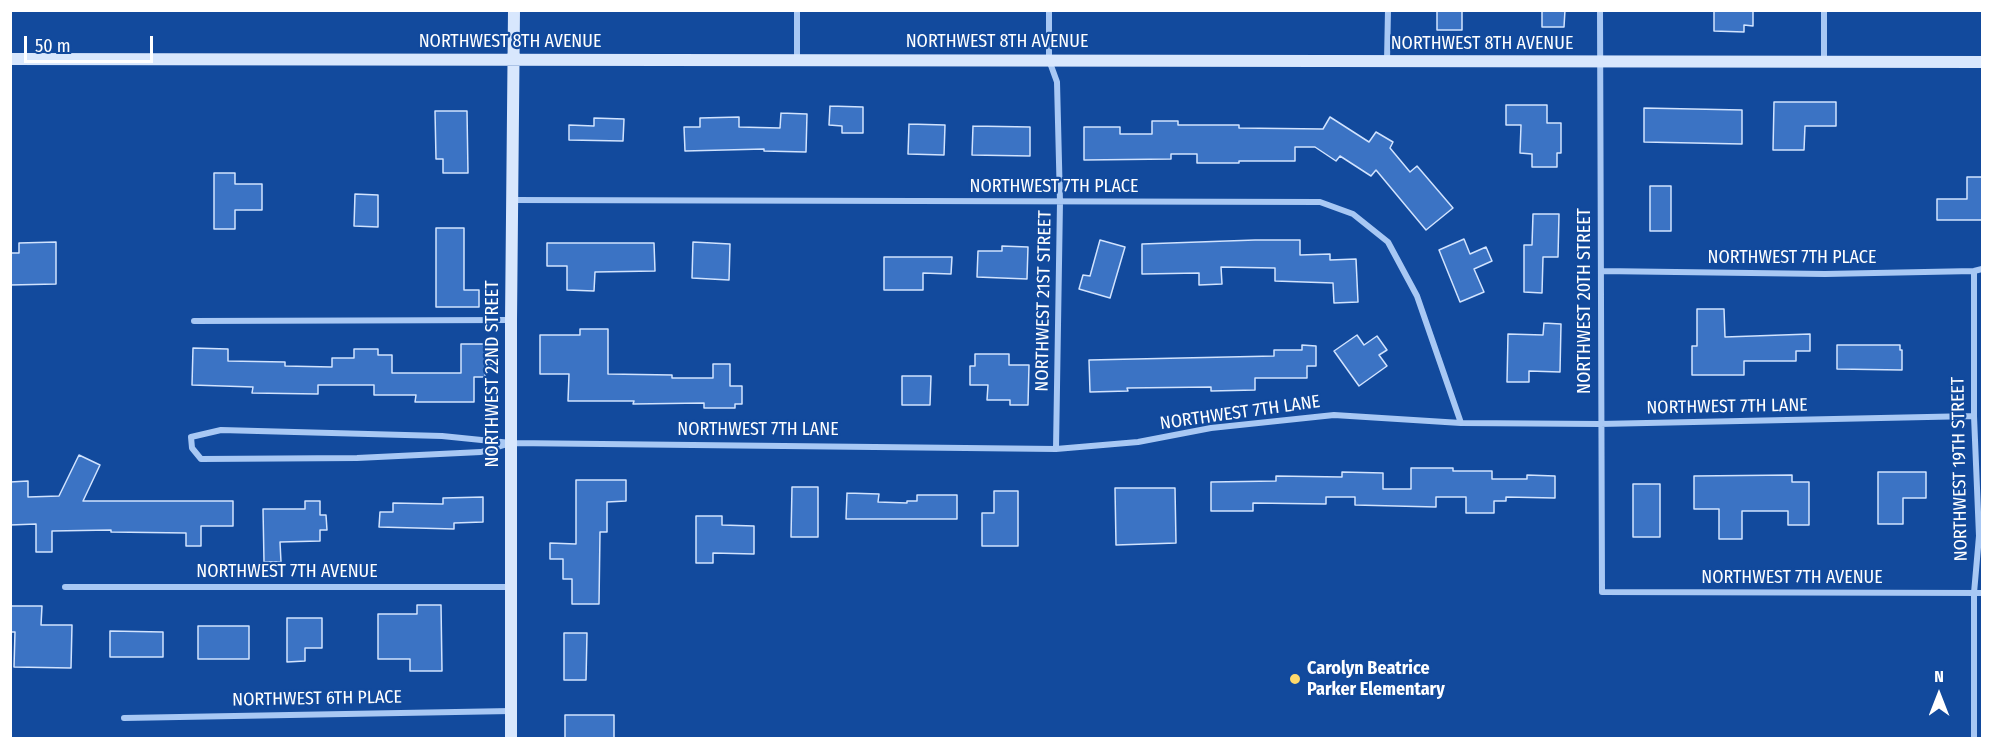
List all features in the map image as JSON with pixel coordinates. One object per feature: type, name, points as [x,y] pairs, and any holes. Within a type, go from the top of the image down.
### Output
[{"type":"street","name":"NORTHWEST 22ND STREET","points":[[511,738],[514,10]]},
{"type":"street","points":[[797,10],[797,59]]},
{"type":"street","name":"NORTHWEST 21ST STREET","points":[[1049,10],[1049,60],[1057,82],[1060,201],[1056,449]]},
{"type":"street","points":[[1387,62],[1388,10]]},
{"type":"street","name":"NORTHWEST 20TH STREET","points":[[1600,10],[1602,592]]},
{"type":"street","points":[[1824,10],[1824,62]]},
{"type":"street","name":"NORTHWEST 8TH AVENUE","points":[[10,59],[1983,62]]},
{"type":"street","name":"NORTHWEST 7TH PLACE","points":[[512,200],[1320,201],[1353,214],[1388,242],[1417,296],[1461,423]]},
{"type":"street","name":"NORTHWEST 7TH PLACE","points":[[1601,271],[1825,274],[1983,269]]},
{"type":"street","name":"NORTHWEST 19TH STREET","points":[[1974,271],[1974,416],[1979,536],[1974,593],[1974,738]]},
{"type":"street","points":[[194,321],[511,320]]},
{"type":"street","name":"NORTHWEST 7TH LANE","points":[[511,443],[481,452],[357,458],[201,459],[192,448],[191,437],[221,430],[442,436],[511,443],[1056,449],[1138,442],[1211,428],[1334,415],[1461,423],[1600,424],[1974,416]]},
{"type":"street","name":"NORTHWEST 7TH AVENUE","points":[[65,587],[510,587]]},
{"type":"street","name":"NORTHWEST 7TH AVENUE","points":[[1602,592],[1983,593]]},
{"type":"street","name":"NORTHWEST 6TH PLACE","points":[[124,718],[511,711]]},
{"type":"building","points":[[1437,10],[1462,10],[1462,30],[1437,30]]},
{"type":"building","points":[[1542,10],[1565,10],[1564,27],[1542,27]]},
{"type":"building","points":[[1714,10],[1753,10],[1753,26],[1744,25],[1744,32],[1714,31]]},
{"type":"building","points":[[1774,102],[1836,102],[1836,126],[1805,126],[1804,150],[1773,150]]},
{"type":"building","points":[[1506,105],[1547,105],[1547,123],[1561,123],[1561,153],[1557,153],[1557,167],[1532,167],[1532,154],[1520,153],[1521,125],[1506,125]]},
{"type":"building","points":[[830,106],[863,107],[863,133],[842,133],[842,126],[829,125]]},
{"type":"building","points":[[1644,108],[1742,110],[1742,144],[1644,142]]},
{"type":"building","points":[[435,111],[467,111],[468,173],[443,173],[443,159],[436,159]]},
{"type":"building","points":[[781,113],[807,114],[806,152],[764,151],[764,149],[685,151],[684,127],[700,127],[700,118],[739,117],[739,127],[780,128]]},
{"type":"building","points":[[1330,117],[1369,142],[1376,132],[1393,142],[1390,148],[1410,172],[1417,166],[1453,208],[1426,230],[1376,170],[1371,176],[1340,156],[1336,161],[1315,147],[1295,147],[1295,161],[1197,163],[1197,154],[1171,154],[1171,159],[1084,160],[1084,127],[1120,127],[1120,134],[1152,134],[1152,121],[1178,121],[1178,125],[1323,129]]},
{"type":"building","points":[[594,118],[624,119],[623,141],[569,140],[569,125],[594,126]]},
{"type":"building","points":[[909,124],[945,125],[944,155],[908,154]]},
{"type":"building","points":[[973,126],[1030,127],[1030,156],[972,155]]},
{"type":"building","points":[[214,173],[235,173],[235,184],[262,184],[262,210],[235,210],[235,229],[214,229]]},
{"type":"building","points":[[1967,177],[1983,177],[1983,220],[1937,220],[1937,199],[1967,199]]},
{"type":"building","points":[[1650,186],[1671,186],[1671,231],[1650,231]]},
{"type":"building","points":[[355,194],[378,195],[378,227],[354,226]]},
{"type":"building","points":[[1533,214],[1559,214],[1558,257],[1543,257],[1542,293],[1524,292],[1524,245],[1532,245]]},
{"type":"building","points":[[436,228],[464,228],[464,290],[479,290],[479,307],[436,307]]},
{"type":"building","points":[[1464,239],[1470,254],[1486,247],[1492,261],[1474,269],[1484,292],[1460,302],[1439,250]]},
{"type":"building","points":[[1100,240],[1125,247],[1110,298],[1079,289],[1083,275],[1090,276]]},
{"type":"building","points":[[1300,240],[1300,255],[1330,254],[1330,260],[1356,259],[1358,302],[1334,303],[1333,283],[1275,281],[1275,268],[1221,267],[1222,284],[1199,285],[1199,273],[1142,274],[1142,244]]},
{"type":"building","points":[[56,242],[56,284],[10,285],[10,253],[19,253],[19,243]]},
{"type":"building","points":[[693,242],[730,244],[729,280],[692,278]]},
{"type":"building","points":[[547,243],[654,243],[655,271],[595,272],[594,291],[567,290],[567,266],[547,266]]},
{"type":"building","points":[[1002,246],[1028,247],[1027,279],[977,277],[978,251],[1002,251]]},
{"type":"building","points":[[884,257],[952,257],[951,274],[923,273],[923,290],[884,290]]},
{"type":"building","points":[[1697,309],[1724,309],[1725,337],[1810,334],[1810,351],[1796,351],[1796,361],[1744,361],[1744,375],[1692,375],[1692,346],[1697,346]]},
{"type":"building","points":[[1544,323],[1561,324],[1560,372],[1529,371],[1529,382],[1507,382],[1508,334],[1543,335]]},
{"type":"building","points":[[580,329],[608,329],[608,374],[713,378],[713,364],[730,364],[730,386],[742,386],[742,404],[735,404],[735,408],[704,408],[704,403],[633,404],[634,401],[568,401],[569,374],[540,374],[540,335],[580,335]]},
{"type":"building","points":[[1357,335],[1364,345],[1377,336],[1387,350],[1379,355],[1387,366],[1359,386],[1334,351]]},
{"type":"building","points":[[461,344],[493,344],[492,365],[486,365],[485,377],[474,377],[474,402],[415,402],[416,395],[374,395],[374,385],[318,385],[318,394],[252,393],[253,387],[192,385],[193,348],[228,349],[228,361],[285,362],[285,366],[332,367],[332,358],[354,358],[354,349],[378,349],[378,355],[392,355],[392,373],[461,373]]},
{"type":"building","points":[[1302,345],[1316,346],[1316,366],[1307,366],[1307,378],[1255,378],[1255,390],[1211,391],[1211,387],[1127,388],[1128,391],[1090,392],[1089,360],[1274,356],[1274,350],[1302,350]]},
{"type":"building","points":[[1837,345],[1900,345],[1902,370],[1837,369]]},
{"type":"building","points":[[975,354],[1009,354],[1009,365],[1029,365],[1028,405],[1010,405],[1010,400],[987,400],[988,385],[970,385],[970,366],[975,366]]},
{"type":"building","points":[[902,376],[931,376],[930,405],[902,405]]},
{"type":"building","points":[[79,455],[100,465],[83,501],[233,501],[233,526],[201,526],[201,546],[186,546],[186,533],[111,532],[111,530],[52,531],[52,552],[36,552],[36,524],[10,525],[10,482],[28,481],[28,497],[59,496]]},
{"type":"building","points":[[1411,468],[1492,471],[1492,479],[1527,479],[1527,475],[1555,476],[1555,498],[1506,497],[1506,501],[1494,501],[1494,513],[1466,513],[1466,497],[1436,497],[1436,507],[1355,505],[1355,497],[1326,497],[1326,504],[1253,503],[1253,511],[1211,511],[1211,482],[1276,481],[1276,476],[1342,477],[1342,472],[1383,473],[1383,489],[1411,489]]},
{"type":"building","points":[[1878,472],[1926,472],[1926,498],[1903,498],[1903,524],[1878,524]]},
{"type":"building","points":[[1792,475],[1792,482],[1809,482],[1809,525],[1788,525],[1788,511],[1742,511],[1742,539],[1719,539],[1719,509],[1694,509],[1694,476]]},
{"type":"building","points":[[576,480],[626,480],[626,501],[607,502],[607,532],[600,532],[599,604],[572,604],[572,579],[563,579],[563,559],[550,559],[550,543],[576,544]]},
{"type":"building","points":[[1633,484],[1660,484],[1660,537],[1633,537]]},
{"type":"building","points":[[792,487],[818,487],[818,537],[791,537]]},
{"type":"building","points":[[1115,488],[1175,488],[1176,543],[1116,545]]},
{"type":"building","points":[[994,491],[1018,491],[1018,546],[982,546],[982,513],[994,513]]},
{"type":"building","points":[[847,493],[879,494],[878,502],[907,503],[907,501],[917,501],[917,495],[957,495],[957,519],[846,519]]},
{"type":"building","points":[[483,497],[483,522],[454,523],[454,529],[379,527],[380,512],[393,512],[393,503],[443,504],[443,498]]},
{"type":"building","points":[[305,501],[320,501],[320,515],[326,515],[327,530],[320,530],[320,541],[280,542],[281,562],[264,562],[263,509],[305,509]]},
{"type":"building","points":[[696,516],[722,516],[722,525],[754,526],[754,554],[713,553],[713,563],[696,563]]},
{"type":"building","points":[[417,605],[441,605],[442,671],[410,671],[410,659],[378,659],[378,614],[417,614]]},
{"type":"building","points":[[10,606],[42,606],[41,625],[72,625],[71,668],[14,667],[15,632],[10,632]]},
{"type":"building","points":[[287,618],[322,618],[322,648],[305,648],[305,661],[287,662]]},
{"type":"building","points":[[198,626],[249,626],[249,659],[198,659]]},
{"type":"building","points":[[110,631],[163,632],[163,657],[110,657]]},
{"type":"building","points":[[564,633],[587,633],[586,680],[564,680]]},
{"type":"building","points":[[565,715],[614,715],[614,738],[565,738]]},
{"type":"place","name":"Carolyn Beatrice Parker Elementary","points":[[1295,679]]}]
